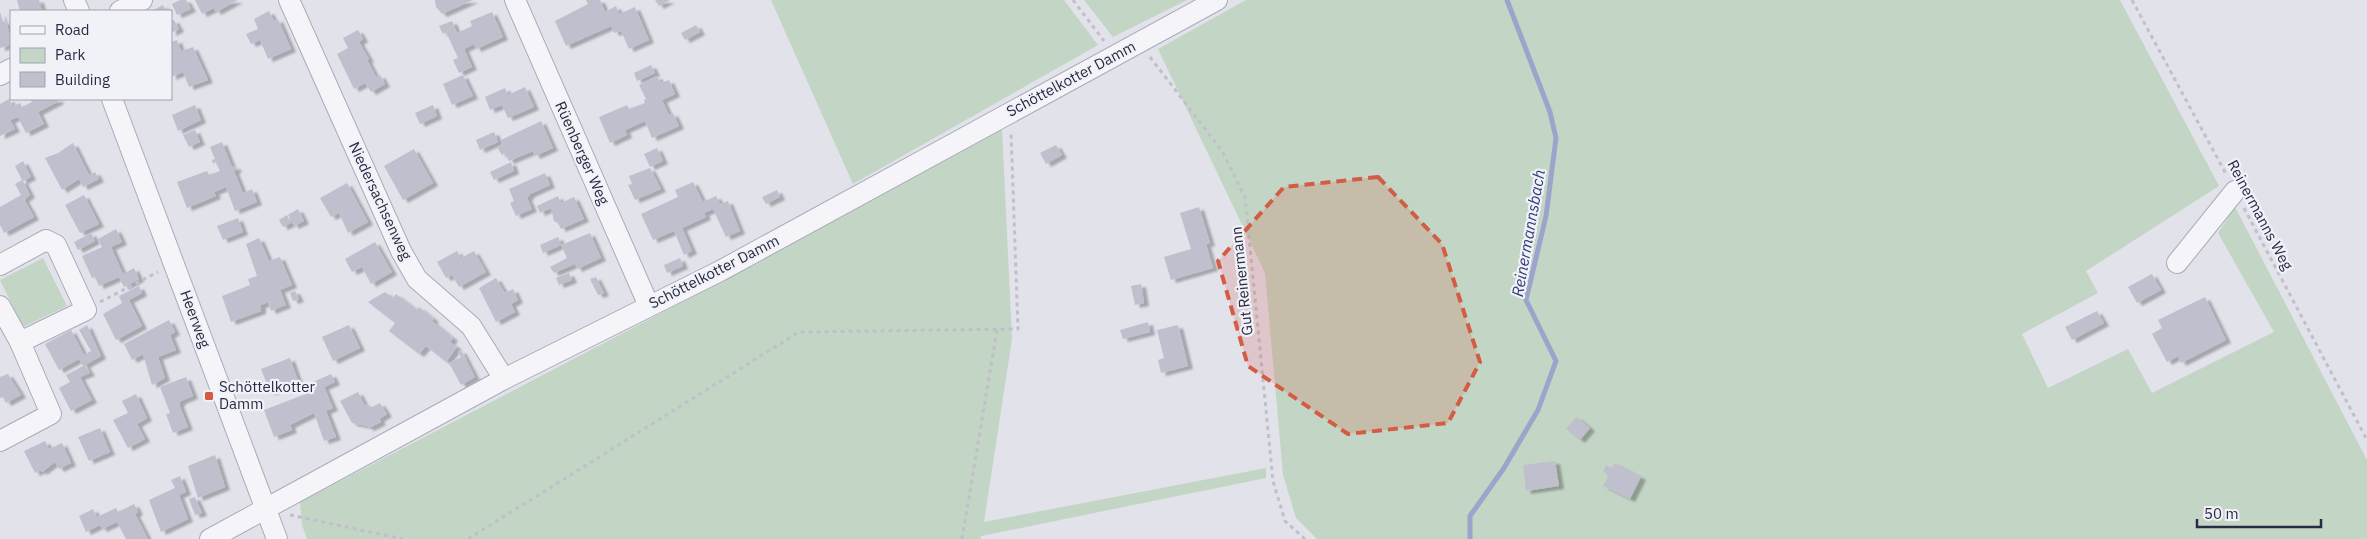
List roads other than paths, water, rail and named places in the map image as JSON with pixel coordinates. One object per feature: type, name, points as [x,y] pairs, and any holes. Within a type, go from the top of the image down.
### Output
[{"type":"street","points":[[122,10],[142,0]]},
{"type":"street","name":"Niedersachsenweg","points":[[289,0],[401,251],[417,279],[471,326],[504,380]]},
{"type":"street","name":"Rüenberger Weg","points":[[515,0],[649,306]]},
{"type":"street","name":"Schöttelkotter Damm","points":[[210,539],[504,380],[720,271],[1217,0]]},
{"type":"street","name":"Heerweg","points":[[112,100],[277,539]]},
{"type":"street","points":[[2177,263],[2235,191]]},
{"type":"street","points":[[0,265],[46,240],[56,245],[86,310],[20,342]]},
{"type":"street","points":[[0,306],[20,342],[51,414],[0,441]]},
{"type":"waterway","name":"Reinermannsbach","points":[[1470,539],[1470,516],[1504,468],[1538,410],[1556,361],[1526,300],[1546,216],[1556,138],[1550,112],[1507,0]]},
{"type":"place","name":"Schöttelkotter Damm","points":[[209,396]]}]
